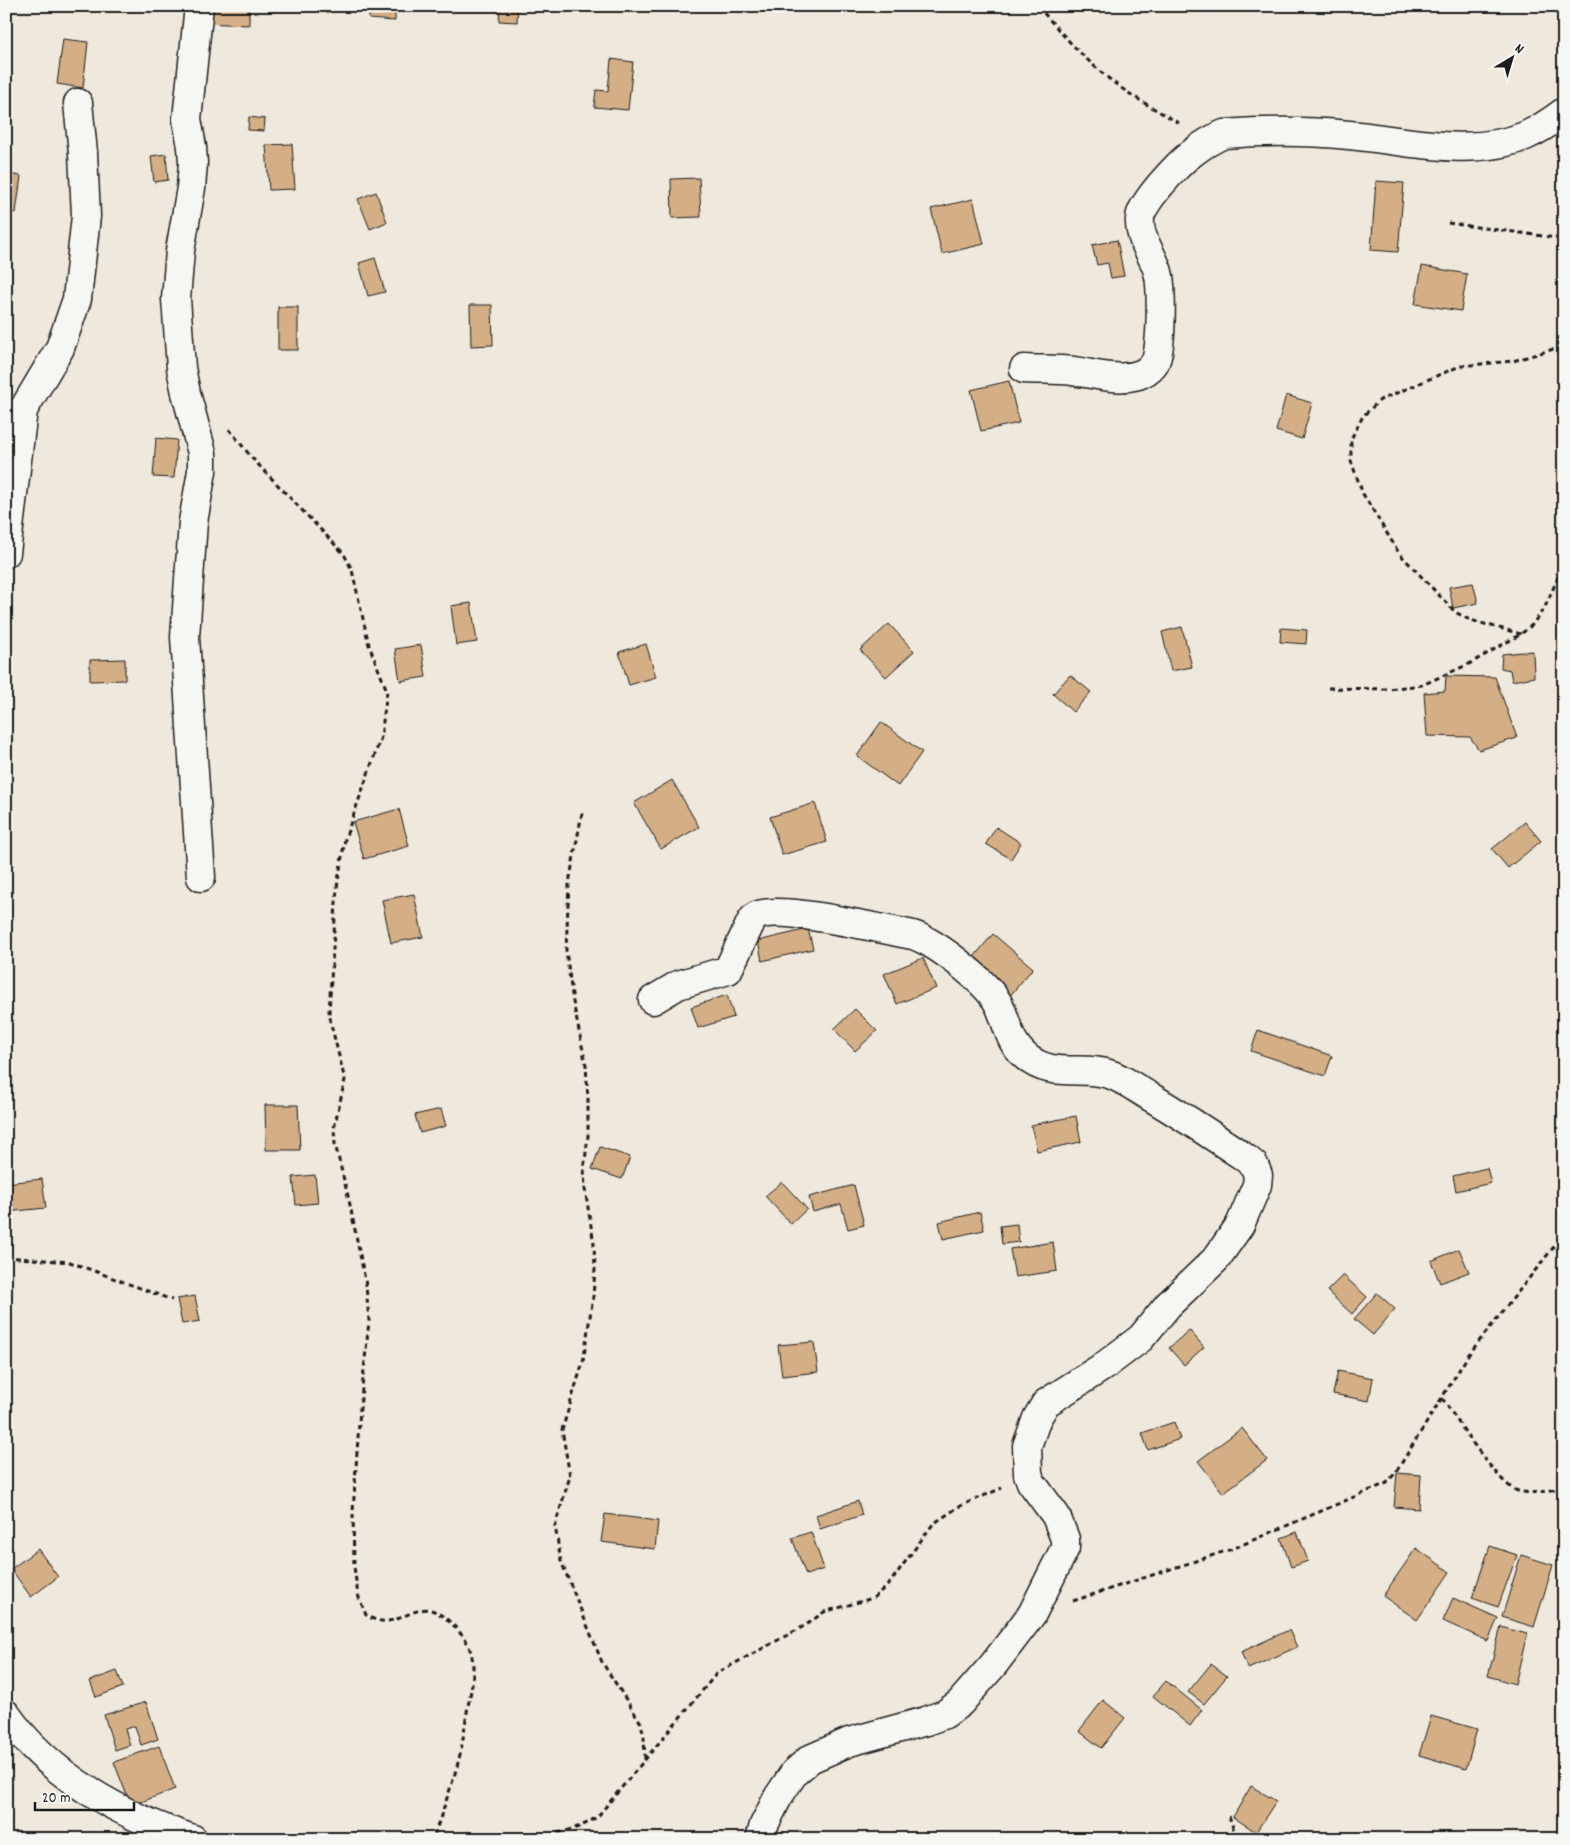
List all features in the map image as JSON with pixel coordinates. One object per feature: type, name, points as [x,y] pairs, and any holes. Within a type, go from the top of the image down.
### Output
[{"type":"street","points":[[199,6],[187,119],[193,163],[191,188],[180,250],[176,299],[181,368],[202,453],[202,471],[194,522],[185,637],[201,878]]},
{"type":"street","points":[[6,553],[15,418],[60,348],[77,299],[86,216],[78,103]]},
{"type":"street","points":[[1024,369],[1072,370],[1124,378],[1140,374],[1152,368],[1158,357],[1160,313],[1158,273],[1144,240],[1140,217],[1142,211],[1159,187],[1191,154],[1220,136],[1284,132],[1462,147],[1493,144],[1525,136],[1551,122],[1564,112]]},
{"type":"street","points":[[653,1000],[678,985],[728,970],[751,922],[757,915],[772,913],[826,918],[913,935],[924,939],[951,957],[990,992],[999,1006],[1016,1049],[1027,1058],[1044,1066],[1062,1071],[1102,1072],[1120,1078],[1173,1110],[1254,1165],[1258,1175],[1257,1185],[1240,1225],[1216,1259],[1168,1305],[1141,1338],[1104,1366],[1046,1403],[1038,1418],[1027,1446],[1031,1482],[1056,1516],[1064,1539],[1063,1555],[1032,1614],[994,1664],[960,1703],[945,1714],[849,1742],[810,1760],[802,1766],[778,1797],[764,1825],[760,1839]]},
{"type":"street","points":[[6,1714],[17,1730],[52,1764],[86,1790],[126,1812],[193,1839]]},
{"type":"path","points":[[1038,6],[1102,74],[1183,126],[1220,136]]},
{"type":"path","points":[[1448,223],[1564,239]]},
{"type":"path","points":[[1521,634],[1470,620],[1455,612],[1399,553],[1362,494],[1351,461],[1351,438],[1363,416],[1380,400],[1460,366],[1513,361],[1564,346]]},
{"type":"path","points":[[228,428],[252,458],[344,554],[352,570],[369,645],[387,692],[381,737],[345,840],[337,887],[329,1011],[345,1080],[334,1128],[335,1144],[349,1200],[366,1285],[369,1321],[360,1408],[353,1512],[354,1567],[358,1595],[366,1615],[381,1622],[394,1620],[421,1610],[435,1611],[460,1632],[469,1645],[472,1657],[472,1685],[459,1759],[433,1839]]},
{"type":"path","points":[[1328,688],[1388,690],[1422,685],[1469,664],[1521,634],[1532,625],[1545,607],[1564,564]]},
{"type":"path","points":[[582,813],[569,883],[566,951],[573,1002],[586,1065],[588,1136],[584,1169],[585,1189],[594,1244],[595,1269],[593,1297],[583,1362],[562,1430],[570,1476],[555,1526],[561,1560],[602,1662],[641,1723],[645,1760]]},
{"type":"path","points":[[1032,1614],[1232,1549],[1387,1483],[1396,1472],[1470,1354],[1564,1234]]},
{"type":"path","points":[[6,1257],[70,1262],[172,1300]]},
{"type":"path","points":[[1442,1398],[1488,1464],[1514,1490],[1531,1493],[1564,1488]]},
{"type":"path","points":[[531,1839],[575,1829],[588,1824],[598,1816],[717,1673],[806,1625],[824,1612],[873,1598],[889,1584],[933,1524],[960,1506],[999,1490],[1009,1482],[1027,1459]]},
{"type":"path","points":[[1229,1816],[1237,1839]]},
{"type":"building","points":[[203,6],[249,6],[249,25],[203,23]]},
{"type":"building","points":[[369,6],[395,6],[395,21],[369,19]]},
{"type":"building","points":[[500,6],[518,6],[517,22],[499,21]]},
{"type":"building","points":[[63,39],[88,42],[83,88],[57,84]]},
{"type":"building","points":[[611,59],[633,62],[628,110],[594,107],[596,90],[608,91]]},
{"type":"building","points":[[249,117],[265,119],[264,131],[248,130]]},
{"type":"building","points":[[292,144],[295,189],[269,190],[266,145]]},
{"type":"building","points":[[166,154],[168,180],[154,182],[151,156]]},
{"type":"building","points":[[6,174],[21,176],[16,213],[6,212]]},
{"type":"building","points":[[699,178],[701,217],[672,218],[671,179]]},
{"type":"building","points":[[1376,181],[1404,183],[1398,252],[1371,250]]},
{"type":"building","points":[[376,192],[387,222],[370,229],[358,199]]},
{"type":"building","points":[[973,199],[984,244],[942,254],[931,209]]},
{"type":"building","points":[[1117,240],[1124,276],[1111,278],[1108,263],[1097,265],[1092,245]]},
{"type":"building","points":[[375,258],[385,292],[368,296],[359,263]]},
{"type":"building","points":[[1422,266],[1467,274],[1461,311],[1415,304]]},
{"type":"building","points":[[470,305],[492,305],[493,345],[471,346]]},
{"type":"building","points":[[278,307],[298,307],[298,350],[278,350]]},
{"type":"building","points":[[1009,381],[1019,423],[981,431],[971,390]]},
{"type":"building","points":[[1286,395],[1312,403],[1302,439],[1276,431]]},
{"type":"building","points":[[156,438],[177,440],[174,478],[153,477]]},
{"type":"building","points":[[1473,583],[1478,603],[1453,608],[1449,587]]},
{"type":"building","points":[[471,603],[477,642],[456,645],[451,606]]},
{"type":"building","points":[[889,624],[914,651],[886,677],[860,650]]},
{"type":"building","points":[[1182,627],[1192,667],[1171,671],[1162,632]]},
{"type":"building","points":[[1281,628],[1307,630],[1306,644],[1280,642]]},
{"type":"building","points":[[646,644],[656,677],[629,685],[619,652]]},
{"type":"building","points":[[421,645],[426,677],[400,681],[395,649]]},
{"type":"building","points":[[1533,651],[1534,677],[1512,681],[1510,670],[1501,668],[1502,654]]},
{"type":"building","points":[[125,659],[125,680],[90,681],[90,660]]},
{"type":"building","points":[[1070,675],[1091,692],[1073,712],[1053,694]]},
{"type":"building","points":[[1446,676],[1495,677],[1517,738],[1479,750],[1470,737],[1427,736],[1424,693],[1445,691]]},
{"type":"building","points":[[881,722],[922,752],[898,786],[857,756]]},
{"type":"building","points":[[672,780],[699,827],[661,849],[634,803]]},
{"type":"building","points":[[815,803],[827,842],[782,855],[770,817]]},
{"type":"building","points":[[399,809],[409,846],[364,859],[353,822]]},
{"type":"building","points":[[1525,822],[1541,841],[1508,868],[1492,849]]},
{"type":"building","points":[[996,827],[1021,843],[1011,859],[986,844]]},
{"type":"building","points":[[414,894],[423,937],[391,943],[382,900]]},
{"type":"building","points":[[808,929],[813,949],[762,961],[758,941]]},
{"type":"building","points":[[993,934],[1033,968],[1009,997],[968,964]]},
{"type":"building","points":[[923,958],[936,988],[897,1004],[884,974]]},
{"type":"building","points":[[727,995],[734,1017],[698,1028],[691,1007]]},
{"type":"building","points":[[855,1009],[877,1031],[855,1051],[834,1029]]},
{"type":"building","points":[[1258,1030],[1332,1056],[1325,1076],[1251,1051]]},
{"type":"building","points":[[265,1105],[298,1105],[300,1150],[266,1150]]},
{"type":"building","points":[[441,1109],[446,1126],[420,1133],[415,1115]]},
{"type":"building","points":[[1076,1116],[1081,1142],[1037,1151],[1031,1125]]},
{"type":"building","points":[[600,1147],[630,1157],[622,1179],[592,1169]]},
{"type":"building","points":[[1487,1168],[1491,1183],[1456,1191],[1453,1176]]},
{"type":"building","points":[[315,1175],[318,1203],[296,1205],[293,1177]]},
{"type":"building","points":[[42,1179],[46,1208],[6,1212],[6,1183]]},
{"type":"building","points":[[782,1182],[807,1209],[791,1224],[765,1196]]},
{"type":"building","points":[[854,1185],[864,1225],[848,1229],[841,1204],[813,1212],[809,1197]]},
{"type":"building","points":[[980,1212],[984,1230],[943,1239],[939,1222]]},
{"type":"building","points":[[1017,1224],[1019,1242],[1002,1244],[1000,1226]]},
{"type":"building","points":[[1053,1242],[1057,1271],[1015,1277],[1010,1249]]},
{"type":"building","points":[[1459,1249],[1469,1272],[1440,1283],[1431,1261]]},
{"type":"building","points":[[1343,1275],[1367,1297],[1352,1314],[1327,1291]]},
{"type":"building","points":[[1377,1293],[1395,1309],[1373,1335],[1354,1319]]},
{"type":"building","points":[[195,1296],[200,1321],[182,1324],[177,1299]]},
{"type":"building","points":[[1189,1330],[1204,1347],[1184,1365],[1169,1348]]},
{"type":"building","points":[[814,1342],[818,1372],[782,1376],[778,1345]]},
{"type":"building","points":[[1338,1371],[1373,1378],[1369,1401],[1333,1394]]},
{"type":"building","points":[[1174,1422],[1180,1439],[1148,1450],[1142,1433]]},
{"type":"building","points":[[1242,1428],[1267,1460],[1223,1493],[1198,1461]]},
{"type":"building","points":[[1397,1473],[1421,1475],[1419,1509],[1394,1507]]},
{"type":"building","points":[[858,1501],[862,1515],[820,1529],[816,1515]]},
{"type":"building","points":[[605,1514],[658,1521],[655,1549],[601,1542]]},
{"type":"building","points":[[811,1532],[824,1569],[806,1575],[792,1538]]},
{"type":"building","points":[[1297,1532],[1308,1561],[1291,1567],[1281,1538]]},
{"type":"building","points":[[1490,1546],[1517,1555],[1498,1607],[1472,1598]]},
{"type":"building","points":[[1416,1548],[1450,1572],[1417,1620],[1383,1596]]},
{"type":"building","points":[[38,1549],[58,1577],[31,1597],[11,1569]]},
{"type":"building","points":[[1521,1555],[1553,1565],[1534,1627],[1502,1617]]},
{"type":"building","points":[[1453,1598],[1498,1618],[1488,1641],[1443,1621]]},
{"type":"building","points":[[1501,1627],[1527,1634],[1515,1684],[1488,1676]]},
{"type":"building","points":[[1289,1630],[1297,1647],[1248,1669],[1241,1652]]},
{"type":"building","points":[[1211,1664],[1227,1676],[1204,1704],[1188,1692]]},
{"type":"building","points":[[117,1671],[123,1687],[96,1697],[90,1681]]},
{"type":"building","points":[[1166,1681],[1202,1710],[1190,1726],[1153,1696]]},
{"type":"building","points":[[1103,1700],[1125,1718],[1101,1748],[1079,1731]]},
{"type":"building","points":[[146,1702],[158,1739],[141,1745],[135,1726],[125,1729],[130,1745],[115,1750],[104,1715]]},
{"type":"building","points":[[1431,1716],[1477,1729],[1466,1769],[1419,1755]]},
{"type":"building","points":[[159,1746],[175,1789],[131,1806],[114,1762]]},
{"type":"building","points":[[1251,1786],[1276,1801],[1256,1832],[1233,1817]]}]
